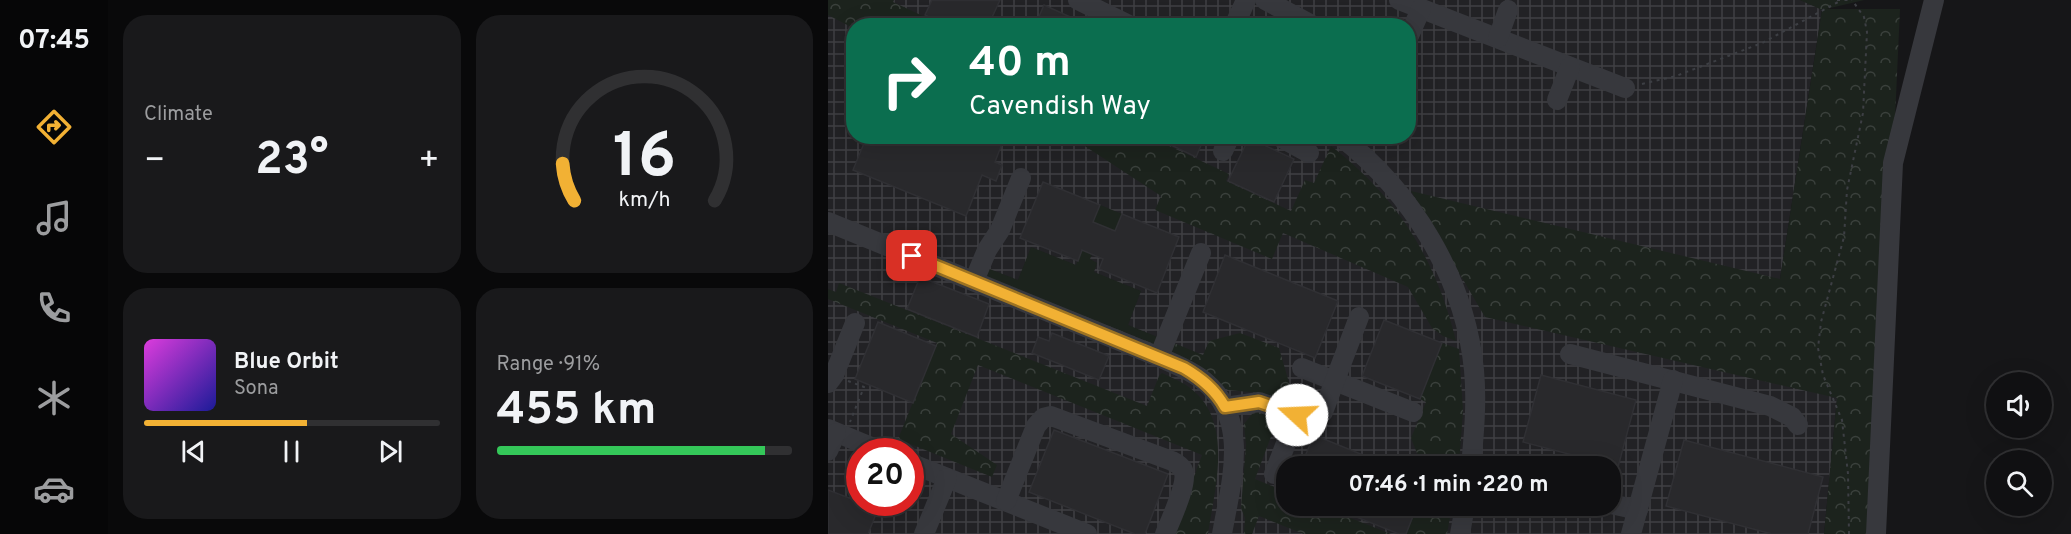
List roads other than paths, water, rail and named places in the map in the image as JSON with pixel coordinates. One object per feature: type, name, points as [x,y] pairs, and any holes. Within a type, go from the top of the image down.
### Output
[{"type":"street","points":[[1078,0],[1115,18]]},
{"type":"street","points":[[1238,18],[1246,0]]},
{"type":"street","points":[[1264,0],[1299,18]]},
{"type":"street","points":[[1399,0],[1625,88]]},
{"type":"street","points":[[1876,534],[1893,163],[1934,0]]},
{"type":"street","points":[[1416,20],[1421,9]]},
{"type":"street","points":[[1498,38],[1508,10]]},
{"type":"street","points":[[1557,100],[1570,67]]},
{"type":"street","points":[[1293,144],[1309,153]]},
{"type":"street","points":[[1350,144],[1385,176],[1414,213],[1433,245],[1456,295],[1471,348],[1474,368],[1475,410],[1471,456]]},
{"type":"street","points":[[974,281],[987,250],[1000,230],[1021,178]]},
{"type":"street","points":[[828,222],[1159,357],[1184,368],[1204,381],[1214,390],[1225,407],[1234,434],[1235,453],[1222,534]]},
{"type":"street","points":[[1159,357],[1201,253]]},
{"type":"street","points":[[1225,407],[1259,402],[1310,420],[1321,414],[1359,317]]},
{"type":"street","points":[[830,372],[849,321]]},
{"type":"street","points":[[1570,354],[1770,406],[1792,417],[1798,425]]},
{"type":"street","points":[[1302,368],[1413,412]]},
{"type":"street","points":[[1634,533],[1638,510],[1673,380]]},
{"type":"street","points":[[1274,474],[1297,415]]},
{"type":"street","points":[[1006,501],[1036,426],[1043,418],[1051,416],[1180,466],[1184,474],[1183,486],[1165,534]]},
{"type":"street","points":[[828,452],[838,428],[857,438]]},
{"type":"street","points":[[924,469],[1006,501],[1056,528],[1088,534]]},
{"type":"street","points":[[924,534],[947,478]]},
{"type":"street","points":[[1621,506],[1638,510]]},
{"type":"street","points":[[1460,534],[1463,516]]}]
